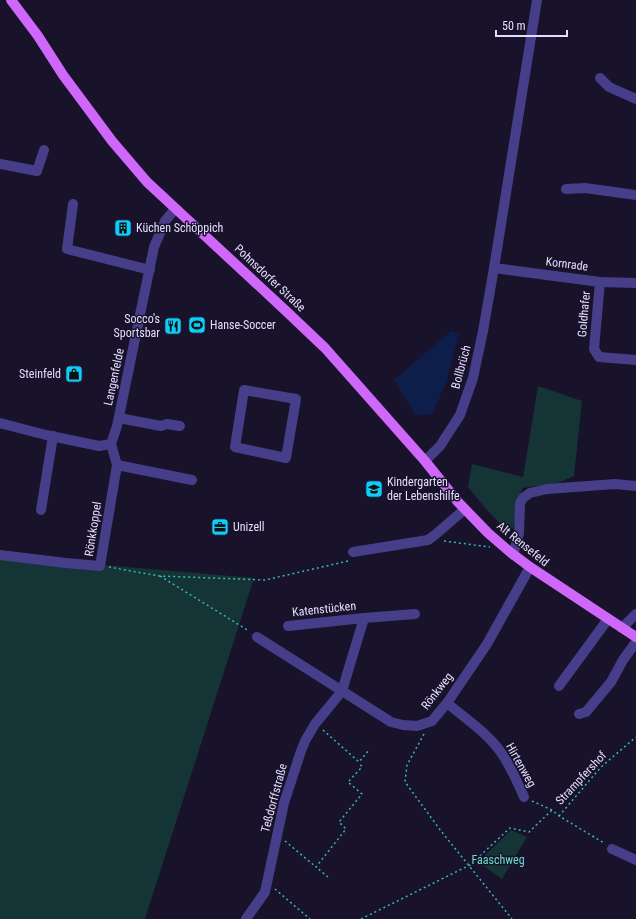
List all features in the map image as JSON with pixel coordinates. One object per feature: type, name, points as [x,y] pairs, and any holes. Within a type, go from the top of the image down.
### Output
[{"type":"main road","name":"Pohnsdorfer Straße","points":[[11,0],[38,36],[63,75],[112,141],[148,182],[175,209],[325,348],[425,461]]},
{"type":"main road","name":"Alt Rensefeld","points":[[425,461],[465,509],[488,533],[510,552],[530,567],[636,637]]},
{"type":"street","name":"Bollbrüch","points":[[425,461],[440,446],[460,415],[473,378],[494,268],[537,0]]},
{"type":"street","points":[[600,78],[609,87],[636,99]]},
{"type":"street","points":[[0,164],[37,171],[44,150]]},
{"type":"street","points":[[566,189],[585,188],[636,195]]},
{"type":"street","points":[[73,204],[67,249],[150,270]]},
{"type":"street","name":"Langenfelde","points":[[111,444],[119,418],[154,247],[165,221],[175,209]]},
{"type":"street","name":"Kornrade","points":[[494,268],[600,282],[636,283]]},
{"type":"street","name":"Goldhafer","points":[[600,282],[594,349],[599,357],[636,360]]},
{"type":"street","points":[[244,390],[261,393],[296,399],[286,458],[235,447],[244,390]]},
{"type":"street","points":[[119,418],[161,426],[167,424],[180,426]]},
{"type":"street","points":[[0,423],[100,446],[111,444]]},
{"type":"street","points":[[41,510],[53,436]]},
{"type":"street","name":"Rönkkoppel","points":[[0,555],[100,566],[117,465],[111,444]]},
{"type":"street","points":[[117,465],[192,480]]},
{"type":"street","points":[[510,552],[519,533],[520,503],[523,498],[530,493],[547,489],[615,484],[636,486]]},
{"type":"street","points":[[351,557],[428,540],[465,509]]},
{"type":"street","name":"Rönkweg","points":[[257,636],[391,722],[417,726],[432,721],[447,703],[487,644],[530,567]]},
{"type":"street","name":"Katenstücken","points":[[288,626],[415,614]]},
{"type":"street","points":[[622,628],[636,614]]},
{"type":"street","name":"Katenstücken","points":[[342,691],[364,618]]},
{"type":"street","points":[[559,686],[608,619]]},
{"type":"street","points":[[579,714],[586,712],[611,682],[623,660],[636,642]]},
{"type":"street","name":"Teßdorffstraße","points":[[246,919],[265,892],[284,803],[305,741],[315,724],[342,691]]},
{"type":"street","name":"Hirtenweg","points":[[447,703],[482,731],[500,750],[524,797]]},
{"type":"street","points":[[612,848],[636,860]]},
{"type":"path","points":[[442,540],[510,552]]},
{"type":"path","points":[[100,566],[159,576],[265,580],[351,557]]},
{"type":"path","points":[[159,576],[257,636]]},
{"type":"path","points":[[432,721],[407,765],[405,782],[512,919]]},
{"type":"path","points":[[315,724],[362,766],[348,782],[362,794],[339,822],[346,828],[316,867]]},
{"type":"path","name":"Strampfershof","points":[[559,816],[601,767],[636,737]]},
{"type":"path","points":[[359,762],[368,750]]},
{"type":"path","name":"Hirtenweg","points":[[524,797],[552,810],[559,816]]},
{"type":"path","points":[[361,919],[470,866],[510,828],[529,832],[552,810]]},
{"type":"path","points":[[559,816],[612,848]]},
{"type":"path","points":[[277,835],[328,877]]},
{"type":"path","points":[[267,883],[310,919]]},
{"type":"green space","points":[[538,386],[582,401],[574,476],[558,483],[522,488],[513,528],[506,530],[468,487],[472,464],[523,477]]},
{"type":"green space","points":[[0,556],[254,578],[145,919],[0,919]]},
{"type":"green space","name":"Faaschweg","points":[[511,830],[527,837],[502,879],[478,862]]},
{"type":"water","points":[[451,331],[459,334],[446,383],[432,414],[416,416],[394,380]]},
{"type":"place","name":"Küchen Schöppich","points":[[123,228]]},
{"type":"place","name":"Hanse-Soccer","points":[[197,325]]},
{"type":"place","name":"Socco's Sportsbar","points":[[173,326]]},
{"type":"place","name":"Steinfeld","points":[[74,374]]},
{"type":"place","name":"Kindergarten der Lebenshilfe","points":[[374,489]]},
{"type":"place","name":"Unizell","points":[[220,527]]}]
